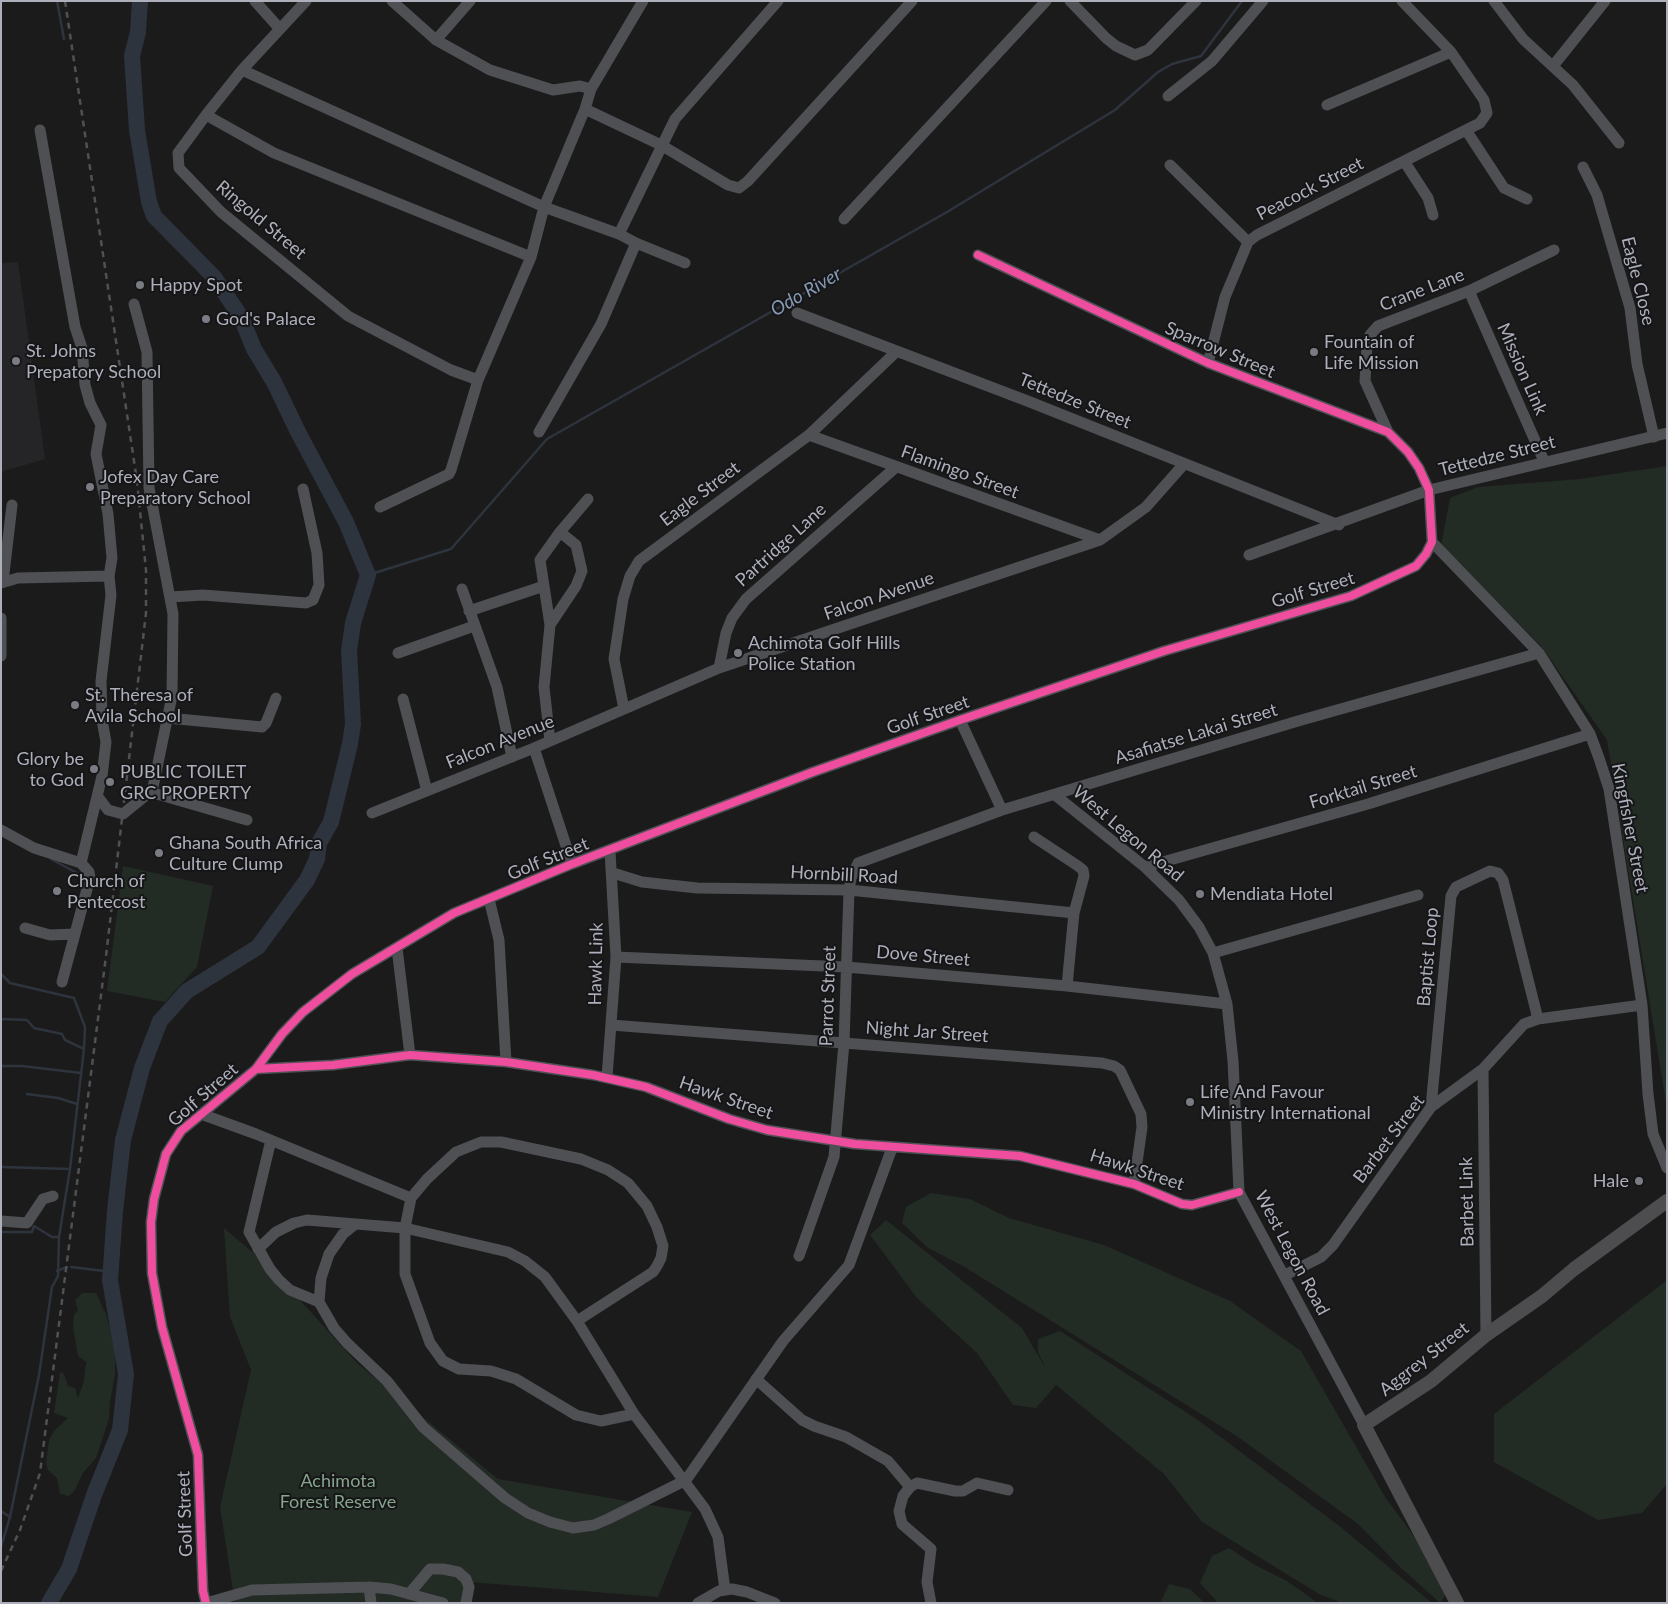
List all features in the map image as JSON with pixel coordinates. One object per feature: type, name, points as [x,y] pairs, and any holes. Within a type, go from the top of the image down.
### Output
[{"type":"main road","name":"Aggrey Street","points":[[1364,1425],[1431,1381],[1486,1335],[1542,1296],[1574,1269],[1667,1201]]},
{"type":"main road","points":[[1364,1425],[1457,1603]]},
{"type":"street","points":[[255,1],[279,28]]},
{"type":"street","name":"Ringold Street","points":[[306,1],[242,70],[178,153],[178,160],[183,174],[221,212],[269,249],[348,316],[452,370],[478,380]]},
{"type":"street","points":[[392,1],[436,40],[490,70],[540,87],[565,90],[586,86],[591,89]]},
{"type":"street","points":[[436,40],[470,1]]},
{"type":"street","points":[[380,506],[449,474],[478,380],[531,257],[544,207],[585,109],[591,89],[644,1]]},
{"type":"street","points":[[619,234],[674,119],[778,1]]},
{"type":"street","points":[[585,109],[661,145],[728,185],[739,188],[748,182],[912,1]]},
{"type":"street","points":[[844,219],[1046,1]]},
{"type":"street","points":[[1070,1],[1106,38],[1116,46],[1135,55],[1148,50],[1196,1]]},
{"type":"street","points":[[1168,96],[1212,61],[1264,1]]},
{"type":"street","points":[[1327,105],[1451,52],[1402,1]]},
{"type":"street","points":[[1494,1],[1523,40],[1553,66],[1592,107],[1619,143]]},
{"type":"street","points":[[1553,66],[1605,1]]},
{"type":"street","name":"Peacock Street","points":[[1208,364],[1225,297],[1248,242],[1257,235],[1480,123],[1487,112],[1484,100],[1451,52]]},
{"type":"street","points":[[242,70],[544,207],[619,234],[685,263]]},
{"type":"street","points":[[206,115],[274,153],[531,257]]},
{"type":"street","points":[[40,130],[75,327],[82,348],[86,385],[90,403],[101,425],[96,454],[108,514],[112,558],[109,576],[111,595],[101,681],[102,720],[106,742],[98,797],[81,863]]},
{"type":"street","points":[[1466,130],[1504,188],[1527,199]]},
{"type":"street","points":[[1404,162],[1428,198],[1434,215]]},
{"type":"street","points":[[1170,165],[1248,242]]},
{"type":"street","name":"Eagle Close","points":[[1583,167],[1597,195],[1630,308],[1637,364],[1654,437]]},
{"type":"street","points":[[539,432],[601,324],[636,243]]},
{"type":"street","name":"Crane Lane","points":[[1388,432],[1365,382],[1367,345],[1370,336],[1378,326],[1469,291],[1554,250]]},
{"type":"street","name":"Sparrow Street","points":[[978,255],[1208,364],[1388,432],[1408,452],[1429,490]]},
{"type":"street","name":"Mission Link","points":[[1469,291],[1544,461]]},
{"type":"street","points":[[98,797],[108,810],[124,814],[150,792],[172,696],[174,632],[170,597],[149,488],[147,352],[134,304]]},
{"type":"street","name":"Tettedze Street","points":[[797,313],[1030,402],[1339,525]]},
{"type":"street","name":"Eagle Street","points":[[624,709],[614,659],[623,599],[630,576],[640,561],[810,435],[896,352]]},
{"type":"street","name":"Tettedze Street","points":[[1249,555],[1339,525],[1429,490],[1667,433]]},
{"type":"street","name":"Flamingo Street","points":[[810,435],[1100,540]]},
{"type":"street","name":"Falcon Avenue","points":[[372,813],[534,748],[719,668],[1100,540],[1146,507],[1184,464]]},
{"type":"street","name":"Partridge Lane","points":[[719,668],[726,633],[732,618],[746,599],[896,467]]},
{"type":"street","points":[[170,597],[203,595],[306,603],[313,600],[319,586],[317,553],[303,489]]},
{"type":"street","points":[[1429,490],[1432,542]]},
{"type":"street","points":[[550,741],[544,687],[550,625],[540,560],[560,532],[588,499]]},
{"type":"street","points":[[12,505],[2,583],[18,578],[109,576]]},
{"type":"street","points":[[550,625],[576,586],[582,571],[576,545],[560,532]]},
{"type":"street","name":"Kingfisher Street","points":[[1432,542],[1539,653],[1590,734],[1609,789],[1642,1006],[1648,1094],[1653,1134],[1667,1168]]},
{"type":"street","name":"Golf Street","points":[[206,1603],[203,1591],[198,1455],[162,1327],[152,1273],[151,1222],[159,1176],[166,1154],[181,1131],[256,1069],[282,1034],[303,1012],[352,974],[454,913],[572,864],[813,772],[960,720],[1164,650],[1351,596],[1416,566],[1426,554],[1432,542]]},
{"type":"street","points":[[469,611],[544,586]]},
{"type":"street","points":[[462,589],[497,687],[512,757]]},
{"type":"street","points":[[1,618],[1,656]]},
{"type":"street","points":[[398,652],[474,626]]},
{"type":"street","name":"Asafiatse Lakai Street","points":[[866,859],[1002,810],[1298,721],[1539,653]]},
{"type":"street","points":[[168,718],[262,727],[266,723],[276,698]]},
{"type":"street","points":[[403,699],[427,791]]},
{"type":"street","points":[[960,720],[1002,810]]},
{"type":"street","name":"Forktail Street","points":[[1145,867],[1368,804],[1590,734]]},
{"type":"street","points":[[534,748],[572,864]]},
{"type":"street","points":[[150,792],[247,820]]},
{"type":"street","name":"West Legon Road","points":[[1055,795],[1145,867],[1179,900],[1199,927],[1213,953],[1227,1004],[1239,1192],[1364,1425]]},
{"type":"street","points":[[1,830],[34,848],[81,863],[89,872],[90,878],[62,982]]},
{"type":"street","points":[[1034,837],[1083,870],[1084,876],[1074,913],[1067,986]]},
{"type":"street","name":"Hawk Link","points":[[607,1078],[616,957],[613,873],[610,851]]},
{"type":"street","name":"Parrot Street","points":[[799,1256],[829,1174],[835,1141],[844,1043],[849,890],[854,868],[858,863],[866,859]]},
{"type":"street","name":"Baptist Loop","points":[[1432,1108],[1451,896],[1456,887],[1490,871],[1498,873],[1503,880],[1538,1019]]},
{"type":"street","name":"Hornbill Road","points":[[613,873],[642,882],[697,888],[849,890],[1074,913]]},
{"type":"street","points":[[1213,953],[1418,895]]},
{"type":"street","points":[[489,899],[498,940],[506,1062]]},
{"type":"street","points":[[25,928],[50,935],[75,934]]},
{"type":"street","points":[[396,948],[410,1055]]},
{"type":"street","name":"Dove Street","points":[[616,957],[846,967],[1067,986],[1227,1004]]},
{"type":"street","name":"Barbet Street","points":[[1285,1275],[1321,1257],[1333,1245],[1432,1108],[1483,1069],[1524,1024],[1538,1019],[1642,1006]]},
{"type":"street","name":"Night Jar Street","points":[[611,1025],[1102,1063],[1114,1066],[1120,1070],[1141,1114],[1142,1127],[1134,1184]]},
{"type":"street","name":"Hawk Street","points":[[256,1069],[334,1065],[410,1055],[506,1062],[607,1078],[646,1087],[729,1119],[767,1130],[892,1148],[1020,1156],[1134,1184],[1182,1204],[1192,1205],[1239,1192]]},
{"type":"street","name":"Barbet Link","points":[[1483,1069],[1486,1335]]},
{"type":"street","points":[[201,1114],[271,1140],[411,1198]]},
{"type":"street","points":[[271,1140],[249,1232],[270,1269],[290,1290],[319,1302]]},
{"type":"street","points":[[577,1321],[652,1272],[661,1258],[662,1246],[657,1227],[647,1206],[628,1183],[608,1170],[581,1159],[501,1142],[481,1142],[456,1152],[432,1174],[411,1198],[405,1228],[405,1274],[410,1294],[430,1343],[443,1361],[459,1369],[491,1371],[516,1379],[543,1394],[564,1410],[587,1419],[602,1421],[634,1414]]},
{"type":"street","points":[[353,1226],[343,1234],[329,1254],[322,1274],[319,1302],[334,1328],[387,1381],[423,1427],[504,1498],[550,1522],[573,1528],[594,1525],[686,1480],[783,1341],[849,1264],[892,1148]]},
{"type":"street","points":[[1,1221],[27,1223],[43,1199],[53,1196]]},
{"type":"street","points":[[258,1249],[276,1232],[294,1223],[307,1220],[353,1226],[405,1228],[508,1252],[525,1261],[545,1277],[577,1321],[634,1414],[686,1480],[706,1509],[718,1537],[725,1590]]},
{"type":"street","points":[[756,1379],[802,1420],[846,1437],[888,1461],[910,1487]]},
{"type":"street","points":[[930,1603],[927,1582],[931,1548],[908,1531],[899,1518],[900,1504],[910,1487],[917,1483],[960,1492],[980,1484],[1008,1490]]},
{"type":"street","points":[[409,1594],[430,1569],[443,1569],[458,1572],[466,1578],[469,1587],[466,1603]]},
{"type":"street","points":[[206,1603],[252,1590],[369,1586],[391,1588],[443,1603]]},
{"type":"street","points":[[369,1586],[371,1603]]},
{"type":"street","points":[[698,1603],[708,1596],[725,1590],[747,1592],[775,1603]]},
{"type":"shaded area","name":"St. Johns Prepatory School","points":[[18,262],[45,459],[1,472],[1,263]]},
{"type":"green space","points":[[1667,466],[1667,1109],[1607,740],[1541,646],[1441,545],[1450,498],[1478,487],[1580,479]]},
{"type":"green space","points":[[123,866],[213,886],[197,967],[165,1002],[107,991]]},
{"type":"green space","points":[[931,1193],[970,1199],[1009,1218],[1104,1245],[1230,1301],[1301,1351],[1385,1497],[1420,1544],[1448,1591],[1440,1603],[1401,1568],[1358,1524],[1238,1437],[963,1266],[928,1248],[902,1223],[906,1207]]},
{"type":"green space","points":[[886,1220],[1022,1328],[1046,1369],[1038,1352],[1038,1339],[1060,1331],[1198,1420],[1342,1528],[1432,1603],[1342,1603],[1319,1594],[1202,1522],[1164,1474],[1056,1385],[1036,1408],[1013,1405],[977,1353],[917,1298],[870,1235]]},
{"type":"green space","name":"Achimota Forest Reserve","points":[[224,1228],[270,1267],[357,1363],[498,1479],[692,1512],[658,1597],[469,1582],[461,1603],[235,1603],[220,1507],[251,1370],[230,1317]]},
{"type":"green space","points":[[1667,1280],[1667,1484],[1642,1513],[1598,1520],[1494,1462],[1494,1414]]},
{"type":"green space","points":[[82,1293],[96,1293],[106,1314],[115,1344],[115,1375],[109,1419],[96,1458],[83,1473],[75,1490],[69,1496],[60,1494],[57,1478],[48,1470],[46,1463],[49,1440],[54,1431],[68,1418],[54,1413],[60,1372],[64,1374],[68,1386],[75,1388],[78,1398],[84,1381],[86,1362],[78,1356],[73,1327],[74,1315],[78,1310],[75,1300]]},
{"type":"green space","points":[[1229,1548],[1255,1565],[1287,1581],[1318,1603],[1218,1603],[1200,1583],[1212,1556]]},
{"type":"green space","points":[[1169,1584],[1190,1589],[1205,1603],[1160,1603]]},
{"type":"waterway","points":[[57,1],[64,39]]},
{"type":"waterway","points":[[49,1603],[69,1569],[94,1495],[120,1430],[126,1374],[110,1280],[123,1140],[142,1068],[160,1021],[187,991],[258,947],[307,880],[317,859],[319,843],[331,822],[350,744],[353,724],[349,651],[353,623],[368,575],[346,522],[298,432],[274,382],[254,349],[241,317],[214,277],[154,216],[149,202],[137,130],[132,56],[138,32],[140,1]]},
{"type":"waterway","name":"Odo River","points":[[368,575],[451,549],[547,439],[947,212],[1115,110],[1158,72],[1172,64],[1201,56],[1242,1]]},
{"type":"waterway","points":[[51,859],[86,878]]},
{"type":"waterway","points":[[1,974],[10,983],[74,998],[85,1027],[70,1169],[59,1237],[58,1276],[52,1287],[39,1375],[10,1517],[1,1547]]},
{"type":"waterway","points":[[1,1019],[27,1020],[34,1028],[62,1034],[65,1040],[84,1049]]},
{"type":"waterway","points":[[1,1066],[22,1066],[81,1073]]},
{"type":"waterway","points":[[27,1094],[58,1098],[77,1104]]},
{"type":"waterway","points":[[1,1167],[70,1169]]},
{"type":"waterway","points":[[1,1232],[32,1232],[34,1226],[52,1237],[59,1237]]},
{"type":"waterway","points":[[57,1271],[67,1267]]},
{"type":"waterway","points":[[71,1267],[104,1271],[110,1280]]},
{"type":"waterway","points":[[1,1511],[10,1517]]},
{"type":"railway","points":[[1,1571],[20,1530],[40,1473],[106,956],[146,613],[146,570],[137,481],[65,1]]},
{"type":"cycle path","points":[[206,1603],[203,1591],[198,1455],[162,1327],[152,1273],[151,1222],[154,1199],[166,1154],[181,1131],[256,1069],[282,1034],[303,1012],[352,974],[454,913],[572,864],[813,772],[960,720],[1164,651],[1351,596],[1416,566],[1426,554],[1432,542],[1429,490],[1419,468],[1408,452],[1388,432],[1208,363],[978,255]]},
{"type":"cycle path","points":[[256,1069],[333,1065],[410,1055],[506,1062],[593,1075],[646,1087],[729,1119],[767,1130],[855,1144],[1020,1156],[1134,1184],[1182,1204],[1192,1205],[1239,1192]]},
{"type":"place","name":"Happy Spot","points":[[140,285]]},
{"type":"place","name":"God's Palace","points":[[206,319]]},
{"type":"place","name":"Fountain of Life Mission","points":[[1314,352]]},
{"type":"place","name":"St. Johns Prepatory School","points":[[16,361]]},
{"type":"place","name":"Jofex Day Care Preparatory School","points":[[90,487]]},
{"type":"place","name":"Achimota Golf Hills Police Station","points":[[738,653]]},
{"type":"place","name":"St. Theresa of Avila School","points":[[75,705]]},
{"type":"place","name":"Glory be to God","points":[[94,769]]},
{"type":"place","name":"PUBLIC TOILET GRC PROPERTY","points":[[110,782]]},
{"type":"place","name":"Ghana South Africa Culture Clump","points":[[159,853]]},
{"type":"place","name":"Church of Pentecost","points":[[57,891]]},
{"type":"place","name":"Mendiata Hotel","points":[[1200,894]]},
{"type":"place","name":"Life And Favour Ministry International","points":[[1190,1102]]},
{"type":"place","name":"Hale","points":[[1639,1181]]}]
